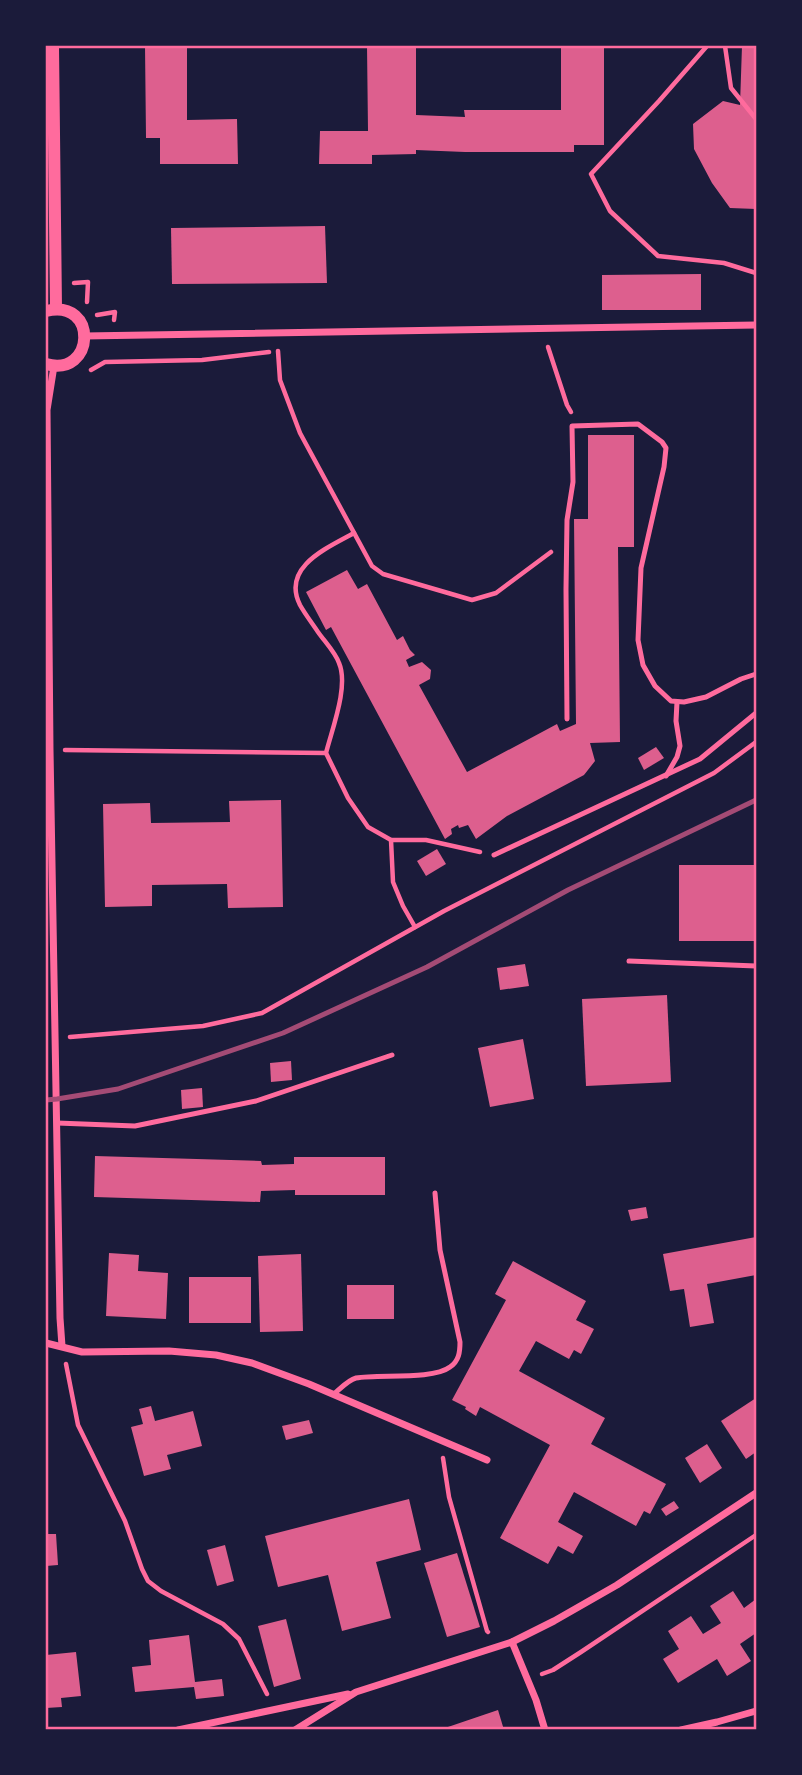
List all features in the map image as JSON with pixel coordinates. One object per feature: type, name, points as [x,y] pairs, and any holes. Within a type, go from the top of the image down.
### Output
[{"type":"street","points":[[52,46],[51,310],[68,311],[79,319],[85,331],[84,345],[78,356],[67,364],[50,365],[47,410],[48,774],[62,1346]]},
{"type":"street","points":[[84,336],[757,325]]},
{"type":"street","points":[[46,1056],[56,1055]]},
{"type":"street","points":[[46,1343],[82,1352],[169,1351],[216,1355],[252,1363],[334,1394],[487,1460]]},
{"type":"street","points":[[178,1730],[356,1692],[512,1642],[617,1585],[757,1493]]},
{"type":"street","points":[[512,1642],[545,1730]]},
{"type":"street","points":[[296,1730],[356,1692]]},
{"type":"street","points":[[681,1730],[757,1711]]},
{"type":"lane","points":[[567,719],[567,520],[573,482],[572,425],[638,425],[666,448],[641,568],[638,640],[643,665],[655,686],[671,701],[695,700],[757,674]]},
{"type":"lane","points":[[666,776],[680,746],[676,721],[677,702]]},
{"type":"lane","points":[[494,855],[700,759],[757,713]]},
{"type":"lane","points":[[629,961],[757,966]]},
{"type":"lane","points":[[57,1123],[135,1126],[256,1101],[392,1055]]},
{"type":"lane","points":[[334,1394],[353,1378],[436,1373],[450,1368],[457,1359],[460,1342],[440,1250],[435,1193]]},
{"type":"path","points":[[707,46],[591,174],[610,211],[658,256],[724,263],[757,273]]},
{"type":"path","points":[[725,46],[731,88],[757,119]]},
{"type":"path","points":[[562,347],[548,347],[567,405],[579,425]]},
{"type":"path","points":[[88,371],[105,362],[202,359],[289,349]]},
{"type":"path","points":[[278,351],[280,380],[300,433],[372,566],[383,574],[472,600],[496,593],[567,539]]},
{"type":"path","points":[[354,533],[307,562],[296,577],[295,592],[300,606],[339,663],[343,678],[326,753],[348,798],[368,827],[391,840],[426,840],[494,855]]},
{"type":"path","points":[[56,1037],[203,1026],[262,1013],[415,927],[714,773],[757,742]]},
{"type":"path","points":[[50,750],[326,753]]},
{"type":"path","points":[[391,840],[393,882],[415,927]]},
{"type":"path","points":[[62,1346],[78,1425],[124,1521],[148,1581],[161,1591],[223,1624],[239,1639],[273,1709]]},
{"type":"path","points":[[441,1440],[449,1497],[486,1631],[512,1642]]},
{"type":"path","points":[[528,1680],[553,1670],[572,1658],[757,1535]]},
{"type":"building","points":[[145,46],[187,46],[187,120],[237,119],[238,164],[160,164],[160,138],[146,138]]},
{"type":"building","points":[[367,46],[416,46],[416,115],[465,117],[464,110],[561,110],[561,46],[604,46],[604,145],[574,145],[574,152],[416,150],[416,154],[372,155],[372,164],[319,164],[320,131],[368,131]]},
{"type":"building","points":[[742,46],[756,46],[756,209],[730,208],[712,183],[694,149],[693,124],[723,101],[740,105]]},
{"type":"building","points":[[325,226],[327,283],[172,284],[171,228]]},
{"type":"building","points":[[701,274],[701,310],[602,310],[602,275]]},
{"type":"building","points":[[588,435],[634,435],[634,547],[618,547],[620,742],[590,743],[595,761],[584,775],[507,816],[476,839],[468,825],[459,828],[458,825],[451,829],[452,834],[445,839],[331,627],[326,630],[306,592],[347,570],[358,589],[367,584],[397,640],[403,636],[415,655],[406,660],[409,667],[422,662],[431,670],[430,679],[419,685],[467,772],[557,724],[560,731],[576,724],[574,519],[588,519]]},
{"type":"building","points":[[656,747],[664,758],[644,770],[638,758]]},
{"type":"building","points":[[281,800],[283,907],[228,908],[227,884],[152,885],[152,906],[105,907],[103,804],[150,803],[151,823],[230,822],[229,801]]},
{"type":"building","points":[[437,849],[446,864],[426,876],[417,861]]},
{"type":"building","points":[[679,865],[756,865],[756,941],[679,941]]},
{"type":"building","points":[[525,964],[529,986],[500,990],[497,968]]},
{"type":"building","points":[[667,995],[671,1082],[586,1086],[582,999]]},
{"type":"building","points":[[523,1039],[534,1099],[490,1107],[478,1048]]},
{"type":"building","points":[[291,1061],[292,1080],[271,1082],[270,1063]]},
{"type":"building","points":[[202,1088],[203,1107],[182,1109],[181,1090]]},
{"type":"building","points":[[95,1156],[261,1161],[262,1165],[294,1164],[294,1157],[385,1157],[385,1195],[295,1195],[295,1190],[261,1191],[260,1202],[94,1197]]},
{"type":"building","points":[[646,1207],[648,1218],[631,1221],[628,1210]]},
{"type":"building","points":[[756,1237],[756,1275],[707,1284],[714,1323],[690,1327],[684,1289],[670,1291],[663,1254]]},
{"type":"building","points":[[109,1253],[139,1255],[138,1271],[168,1273],[166,1319],[106,1316]]},
{"type":"building","points":[[301,1254],[303,1331],[260,1332],[258,1256]]},
{"type":"building","points":[[513,1261],[586,1301],[576,1320],[594,1329],[581,1354],[574,1350],[569,1359],[536,1341],[519,1371],[605,1418],[591,1444],[666,1484],[650,1514],[644,1511],[636,1526],[574,1492],[558,1522],[583,1536],[573,1554],[558,1546],[548,1564],[500,1538],[550,1445],[480,1407],[476,1416],[452,1400],[506,1300],[495,1294]]},
{"type":"building","points":[[189,1277],[251,1277],[251,1323],[189,1323]]},
{"type":"building","points":[[347,1285],[394,1285],[394,1319],[347,1319]]},
{"type":"building","points":[[756,1398],[756,1452],[746,1459],[721,1421]]},
{"type":"building","points":[[151,1406],[155,1421],[193,1411],[202,1446],[167,1455],[171,1469],[144,1476],[131,1427],[143,1424],[139,1409]]},
{"type":"building","points":[[309,1420],[313,1433],[286,1440],[282,1426]]},
{"type":"building","points":[[707,1444],[722,1468],[700,1483],[685,1458]]},
{"type":"building","points":[[409,1499],[421,1550],[376,1562],[391,1618],[342,1631],[328,1575],[278,1587],[265,1536]]},
{"type":"building","points":[[674,1501],[679,1508],[666,1516],[661,1509]]},
{"type":"building","points":[[46,1534],[56,1534],[58,1565],[46,1566]]},
{"type":"building","points":[[225,1545],[234,1581],[217,1586],[207,1550]]},
{"type":"building","points":[[457,1553],[480,1627],[447,1637],[424,1563]]},
{"type":"building","points":[[733,1591],[744,1608],[756,1599],[756,1633],[740,1644],[751,1661],[727,1676],[717,1659],[678,1683],[663,1659],[679,1649],[668,1631],[691,1616],[703,1634],[721,1623],[710,1606]]},
{"type":"building","points":[[286,1619],[301,1679],[274,1687],[258,1626]]},
{"type":"building","points":[[189,1635],[195,1682],[222,1679],[224,1696],[196,1699],[194,1687],[135,1692],[132,1667],[151,1665],[149,1640]]},
{"type":"building","points":[[76,1652],[81,1696],[61,1698],[62,1707],[46,1708],[46,1655]]},
{"type":"building","points":[[498,1710],[504,1730],[442,1730],[442,1729]]},
{"type":"railway","points":[[46,1100],[118,1089],[283,1033],[427,967],[568,890],[756,800]]}]
